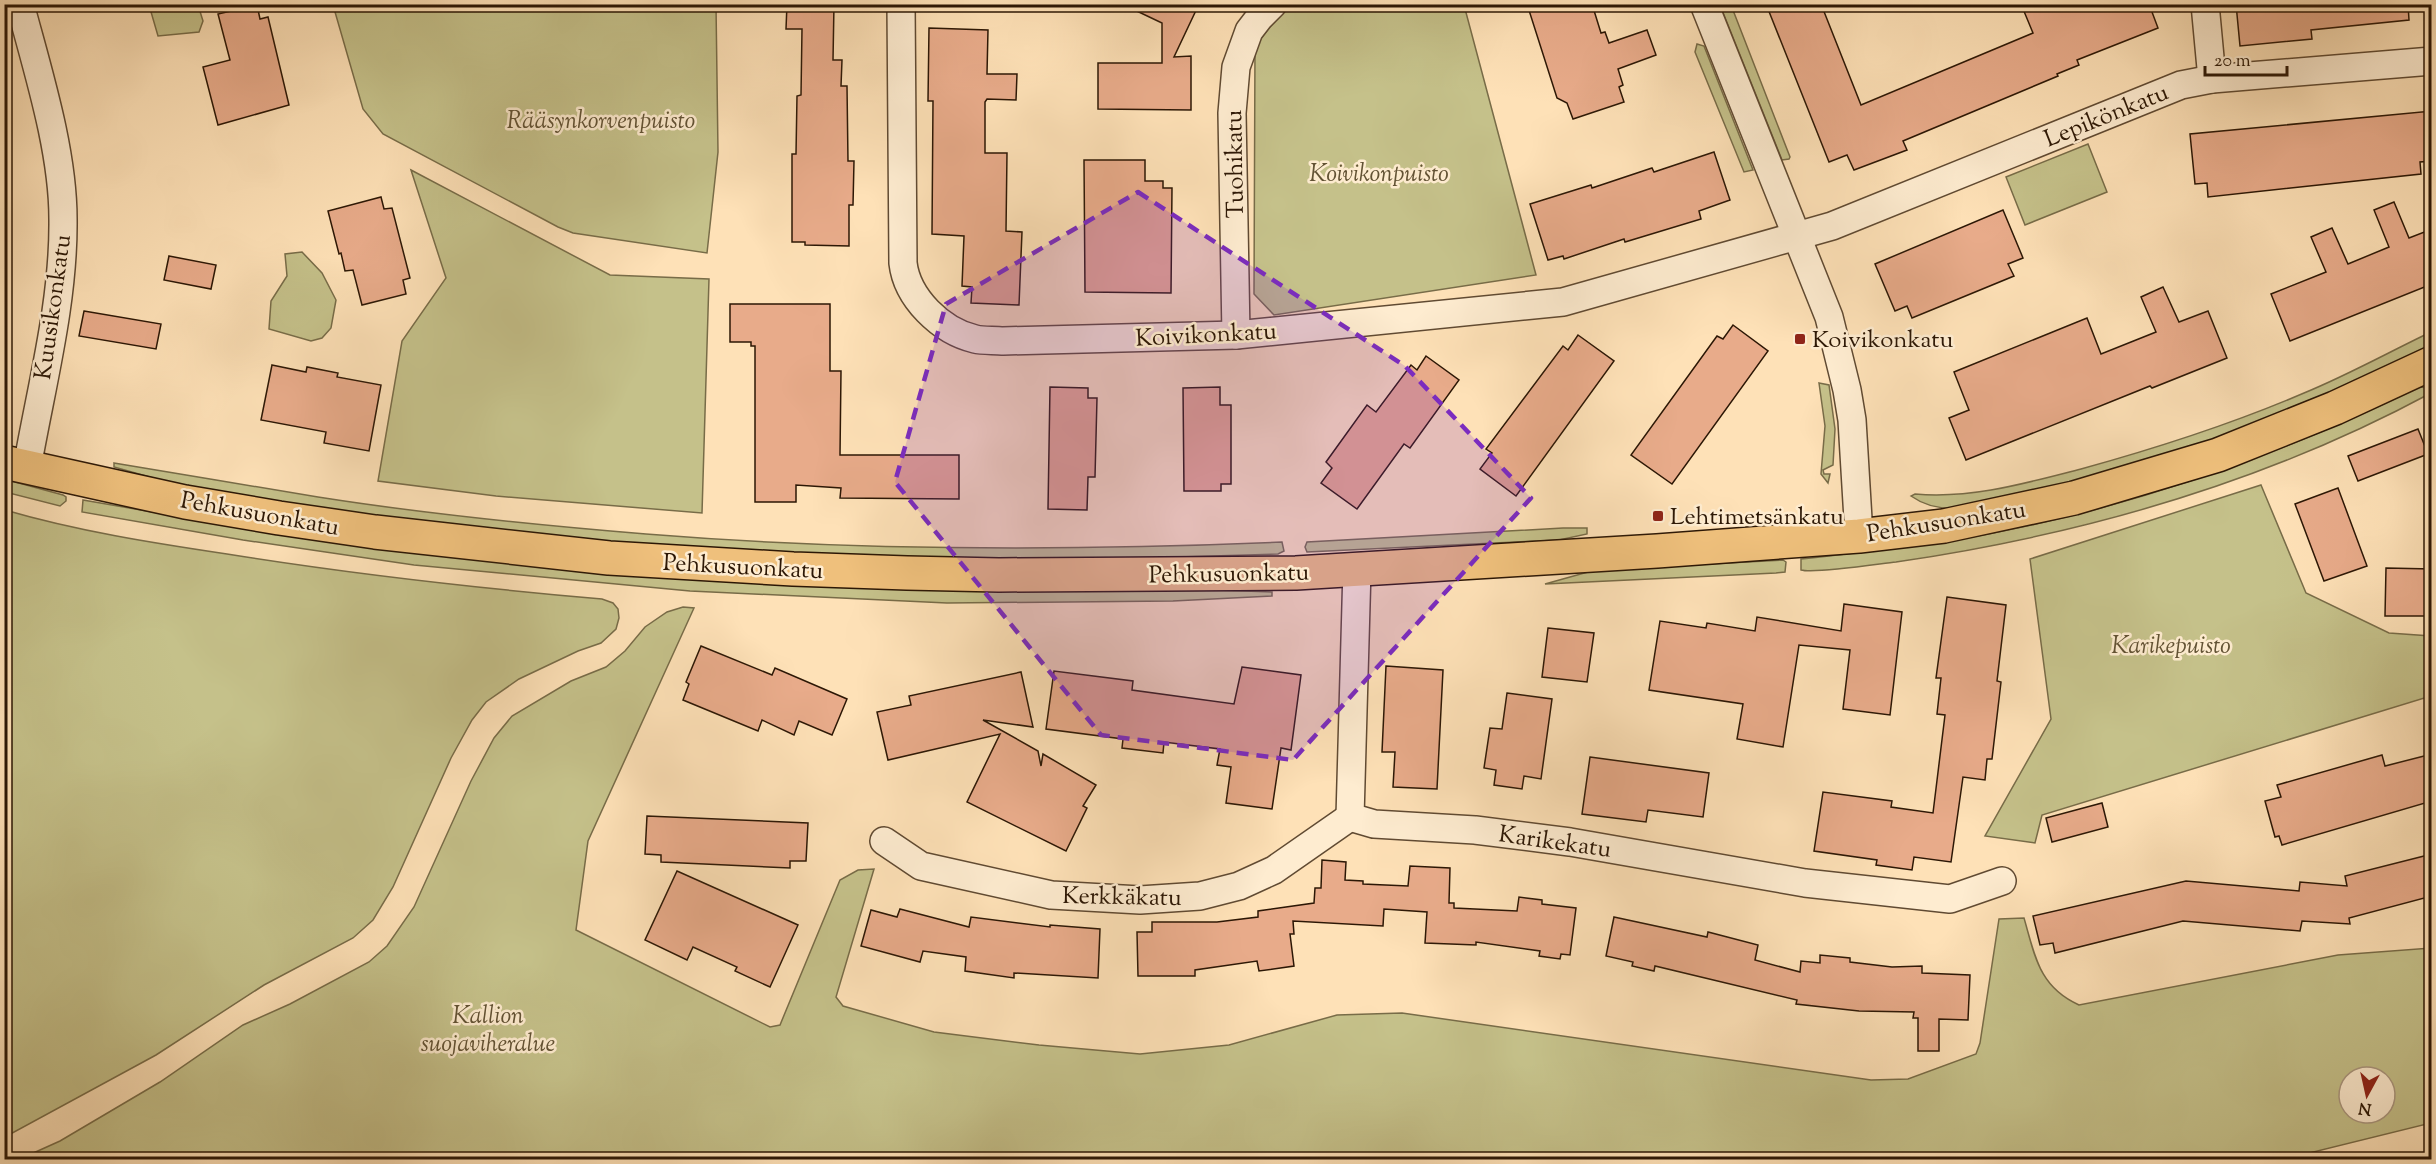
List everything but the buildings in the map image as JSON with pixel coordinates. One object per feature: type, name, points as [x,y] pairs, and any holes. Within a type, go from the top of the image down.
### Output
[{"type":"main road","name":"Pehkusuonkatu","points":[[16,465],[185,502],[290,520],[456,542],[609,558],[793,569],[988,575],[1260,574],[1859,536],[1944,526],[2074,498],[2218,455],[2271,435],[2432,363]]},
{"type":"street","name":"Kuusikonkatu","points":[[16,465],[58,291],[63,218],[56,146],[20,4]]},
{"type":"street","name":"Koivikonkatu","points":[[901,4],[903,263],[907,283],[914,295],[938,320],[958,333],[976,340],[1236,335],[1563,302],[1797,237]]},
{"type":"street","name":"Tuohikatu","points":[[1236,335],[1232,112],[1236,67],[1250,32],[1259,18],[1274,4]]},
{"type":"street","points":[[1704,4],[1829,317],[1852,420],[1859,536]]},
{"type":"street","points":[[2205,4],[2212,79]]},
{"type":"street","name":"Lepikönkatu","points":[[1797,237],[1832,226],[2164,91],[2212,79],[2432,60]]},
{"type":"street","points":[[1350,818],[1357,569]]},
{"type":"street","name":"Kerkkäkatu","points":[[884,840],[921,866],[1051,895],[1140,900],[1200,896],[1239,886],[1274,870],[1350,818]]},
{"type":"street","name":"Karikekatu","points":[[1350,818],[1374,824],[1475,830],[1570,842],[1805,883],[1950,899],[2002,881]]},
{"type":"highlighted area","points":[[1138,192],[1405,366],[1531,498],[1293,760],[1101,735],[895,482],[946,304]]},
{"type":"green space","points":[[149,5],[198,5],[203,21],[199,32],[158,36]]},
{"type":"green space","name":"Rääsynkorvenpuisto","points":[[333,5],[716,5],[718,152],[707,253],[573,233],[383,134],[363,109]]},
{"type":"green space","name":"Koivikonpuisto","points":[[1299,5],[1464,5],[1536,275],[1274,315],[1254,294],[1255,46],[1284,9]]},
{"type":"green space","points":[[1720,5],[1731,5],[1789,159],[1782,160]]},
{"type":"green space","points":[[1697,44],[1704,46],[1753,170],[1744,172],[1695,52]]},
{"type":"green space","points":[[2088,144],[2107,192],[2025,225],[2006,177]]},
{"type":"green space","points":[[411,170],[610,275],[709,279],[702,513],[496,496],[378,481],[402,341],[446,278]]},
{"type":"green space","points":[[302,252],[322,273],[336,300],[331,328],[322,338],[311,341],[269,329],[271,301],[287,276],[285,254]]},
{"type":"green space","points":[[2431,332],[2431,347],[2267,422],[2111,473],[1957,508],[1933,506],[1911,496],[1999,489],[2081,469],[2166,444],[2304,393]]},
{"type":"green space","points":[[1819,383],[1829,385],[1835,429],[1833,465],[1823,470],[1824,474],[1830,474],[1828,483],[1821,474],[1825,426]]},
{"type":"green space","points":[[2419,387],[2431,388],[2431,393],[2368,425],[2304,453],[2171,501],[2034,537],[1965,551],[1847,568],[1801,570],[1801,559],[1955,540],[2015,529],[2134,499],[2250,460]]},
{"type":"green space","points":[[114,463],[399,509],[522,523],[725,540],[964,548],[1123,547],[1282,542],[1284,551],[1278,554],[1076,560],[759,554],[645,546],[419,523],[185,487],[114,467]]},
{"type":"green space","points":[[4,479],[63,495],[66,501],[60,506],[5,492]]},
{"type":"green space","name":"Karikepuisto","points":[[2261,485],[2306,593],[2389,633],[2431,636],[2431,696],[2042,815],[2035,843],[1985,836],[2051,719],[2030,559]]},
{"type":"green space","points":[[83,500],[245,528],[416,553],[591,571],[1272,592],[1272,596],[1173,601],[947,603],[690,591],[414,565],[243,540],[82,512]]},
{"type":"green space","points":[[5,510],[115,536],[274,561],[414,580],[602,599],[613,603],[618,609],[619,618],[616,629],[601,643],[578,651],[519,679],[486,702],[472,720],[451,758],[393,887],[373,920],[353,938],[264,985],[156,1055],[5,1137]]},
{"type":"green space","points":[[1587,528],[1587,534],[1559,540],[1307,552],[1305,547],[1307,542]]},
{"type":"green space","points":[[1783,560],[1786,562],[1785,572],[1776,573],[1545,584],[1595,570]]},
{"type":"green space","name":"Kallion suojaviheralue","points":[[683,607],[694,608],[588,841],[576,930],[770,1027],[780,1025],[840,880],[858,870],[874,869],[836,997],[843,1006],[934,1032],[1140,1054],[1229,1045],[1337,1015],[1402,1013],[1871,1080],[1908,1079],[1976,1054],[1980,1043],[1999,919],[2024,918],[2036,957],[2047,980],[2066,998],[2079,1005],[2338,955],[2431,948],[2431,1123],[2281,1160],[20,1159],[60,1141],[160,1082],[243,1025],[290,1004],[369,962],[387,946],[414,907],[471,781],[494,738],[512,716],[571,681],[606,667],[625,651],[645,627],[667,612]]},
{"type":"place","name":"Koivikonkatu","points":[[1800,339]]},
{"type":"place","name":"Lehtimetsänkatu","points":[[1658,516]]}]
